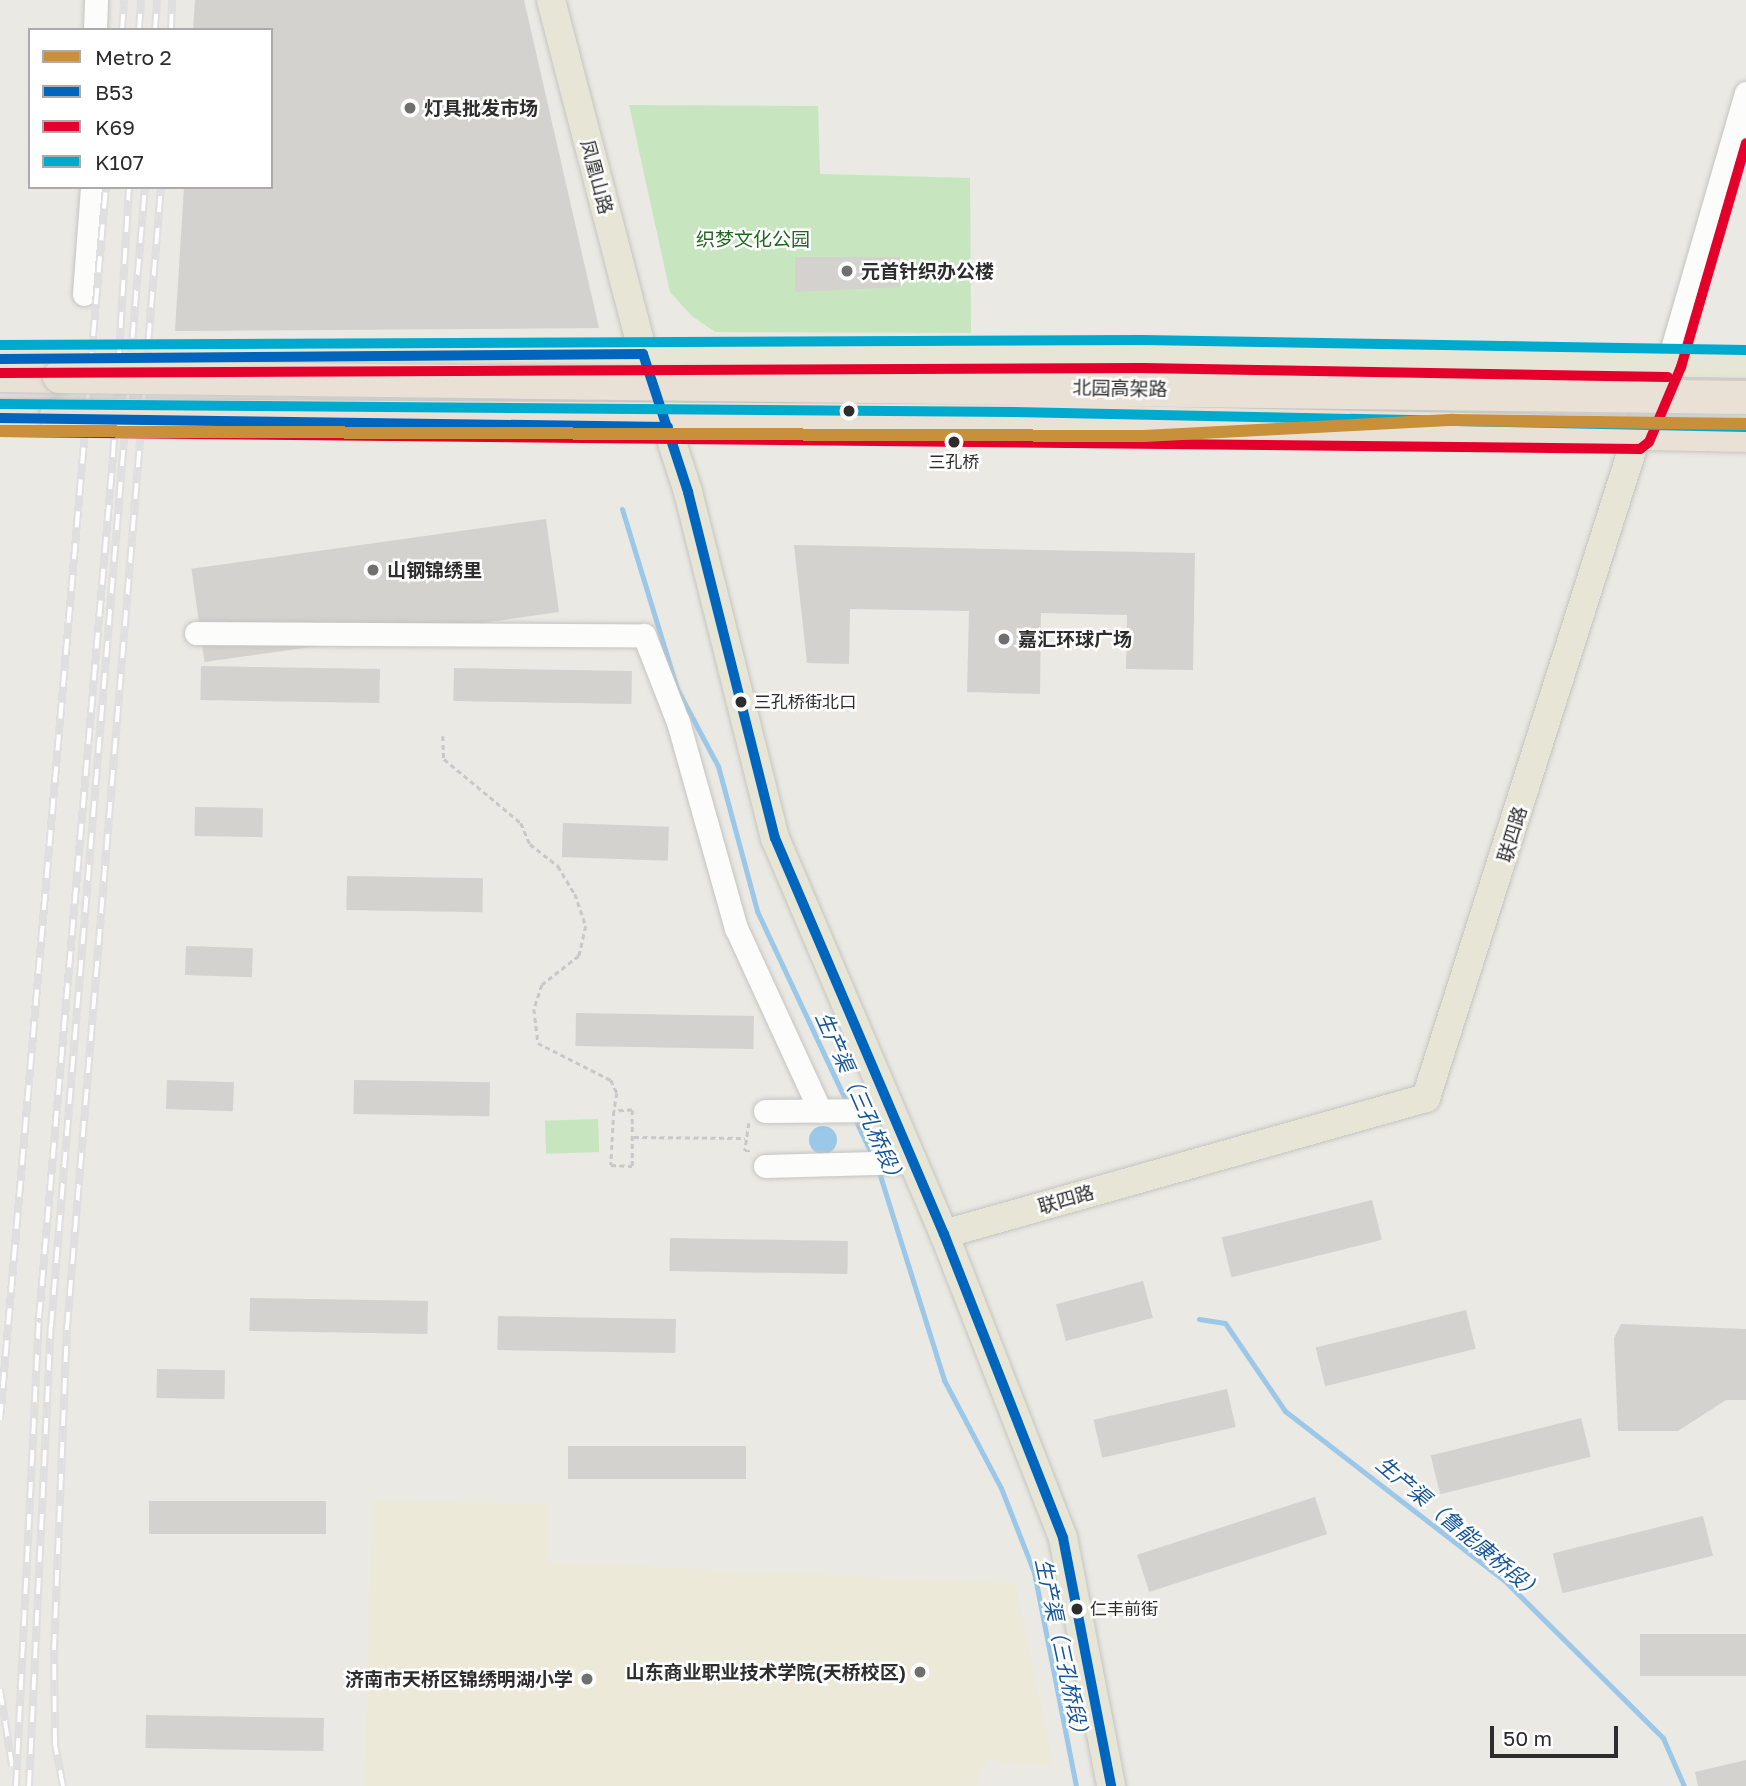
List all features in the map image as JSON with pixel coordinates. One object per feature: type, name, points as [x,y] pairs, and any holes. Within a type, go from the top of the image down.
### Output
[{"type":"highway","name":"北园高架路","points":[[0,375],[1746,397]]},
{"type":"highway","name":"北园高架路","points":[[0,416],[1072,421],[1746,435]]},
{"type":"highway","points":[[1072,421],[1429,448],[1746,454]]},
{"type":"main road","name":"凤凰山路","points":[[551,0],[643,354],[668,427],[775,838],[876,1110],[912,1162],[944,1234],[1063,1538],[1111,1786]]},
{"type":"main road","points":[[0,359],[643,354],[1746,364]]},
{"type":"main road","name":"联四路","points":[[944,1234],[1426,1098],[1637,435],[1668,363]]},
{"type":"main road","points":[[0,416],[668,427],[1637,435],[1746,441]]},
{"type":"street","points":[[95,28],[96,0]]},
{"type":"street","name":"联四路","points":[[1668,363],[1746,93]]},
{"type":"street","points":[[84,294],[92,189]]},
{"type":"street","points":[[196,633],[644,635],[678,722],[736,928],[829,1111]]},
{"type":"street","points":[[755,1117],[876,1110]]},
{"type":"street","points":[[765,1166],[912,1162]]},
{"type":"path","points":[[443,736],[444,759],[521,822],[530,844],[558,866],[575,894],[586,926],[579,956],[542,985],[534,1009],[538,1043],[611,1080],[614,1111],[611,1165],[632,1166],[632,1110],[614,1111]]},
{"type":"path","points":[[746,1151],[746,1138],[755,1117]]},
{"type":"path","points":[[634,1137],[746,1138]]},
{"type":"shaded area","name":"济南市天桥区锦绣明湖小学","points":[[372,1502],[547,1504],[547,1562],[1015,1584],[1054,1767],[988,1760],[974,1786],[365,1786]]},
{"type":"green space","name":"织梦文化公园","points":[[629,105],[818,106],[820,174],[970,178],[971,333],[715,332],[692,316],[670,292]]},
{"type":"green space","points":[[598,1119],[599,1152],[546,1154],[545,1121]]},
{"type":"water","points":[[823,1126],[833,1130],[837,1140],[833,1150],[823,1154],[813,1150],[809,1140],[813,1130]]},
{"type":"building","name":"灯具批发市场","points":[[195,0],[524,0],[599,328],[175,331],[184,189],[273,189],[273,28],[193,28]]},
{"type":"building","name":"元首针织办公楼","points":[[795,257],[900,257],[900,287],[795,292]]},
{"type":"building","name":"山钢锦绣里","points":[[546,519],[559,612],[205,662],[191,569]]},
{"type":"building","name":"嘉汇环球广场","points":[[794,545],[1195,553],[1193,670],[1126,669],[1127,615],[1041,613],[1040,694],[967,692],[969,611],[850,609],[849,664],[807,663]]},
{"type":"building","points":[[201,666],[380,669],[379,703],[200,700]]},
{"type":"building","points":[[454,668],[632,671],[631,704],[453,701]]},
{"type":"building","points":[[195,807],[263,808],[262,837],[194,836]]},
{"type":"building","points":[[563,823],[669,827],[668,861],[562,857]]},
{"type":"building","points":[[347,876],[483,878],[482,912],[346,910]]},
{"type":"building","points":[[186,946],[253,948],[252,977],[185,975]]},
{"type":"building","points":[[576,1013],[754,1016],[753,1049],[575,1046]]},
{"type":"building","points":[[167,1080],[234,1082],[233,1111],[166,1109]]},
{"type":"building","points":[[354,1080],[490,1082],[489,1116],[353,1114]]},
{"type":"building","points":[[1372,1200],[1382,1240],[1232,1277],[1222,1237]]},
{"type":"building","points":[[670,1238],[848,1241],[847,1274],[669,1271]]},
{"type":"building","points":[[1143,1281],[1153,1318],[1066,1341],[1056,1304]]},
{"type":"building","points":[[250,1298],[428,1301],[427,1334],[249,1331]]},
{"type":"building","points":[[1466,1310],[1476,1349],[1325,1386],[1316,1347]]},
{"type":"building","points":[[498,1316],[676,1319],[675,1353],[497,1350]]},
{"type":"building","points":[[1621,1324],[1746,1329],[1746,1400],[1726,1400],[1678,1431],[1618,1431],[1614,1338]]},
{"type":"building","points":[[157,1369],[225,1370],[224,1399],[156,1398]]},
{"type":"building","points":[[1227,1389],[1236,1427],[1102,1458],[1094,1420]]},
{"type":"building","points":[[1581,1418],[1591,1457],[1440,1494],[1431,1455]]},
{"type":"building","points":[[568,1446],[746,1446],[746,1479],[568,1479]]},
{"type":"building","points":[[1315,1497],[1327,1534],[1149,1592],[1137,1555]]},
{"type":"building","points":[[149,1501],[326,1501],[326,1534],[149,1534]]},
{"type":"building","points":[[1703,1516],[1713,1556],[1563,1593],[1553,1553]]},
{"type":"building","points":[[1640,1634],[1746,1634],[1746,1676],[1640,1676]]},
{"type":"building","points":[[146,1715],[324,1718],[323,1751],[145,1748]]},
{"type":"building","points":[[1746,1760],[1746,1786],[1698,1786],[1695,1772]]},
{"type":"waterway","name":"生产渠（三孔桥段）","points":[[622,509],[677,689],[718,766],[757,911],[847,1103]]},
{"type":"waterway","name":"生产渠（三孔桥段）","points":[[853,1115],[873,1157]]},
{"type":"waterway","name":"生产渠（三孔桥段）","points":[[878,1169],[944,1380],[1001,1488],[1034,1572],[1076,1786]]},
{"type":"waterway","name":"生产渠（鲁能康桥段）","points":[[1199,1319],[1225,1323],[1285,1411],[1505,1581],[1663,1738],[1684,1786]]},
{"type":"railway","points":[[122,28],[124,0]]},
{"type":"railway","points":[[139,28],[141,0]]},
{"type":"railway","points":[[155,28],[157,0]]},
{"type":"railway","points":[[171,28],[172,0]]},
{"type":"railway","points":[[0,1420],[106,189]]},
{"type":"railway","points":[[16,1786],[39,1318],[113,456],[129,189]]},
{"type":"railway","points":[[29,1786],[51,1327],[145,189]]},
{"type":"railway","points":[[63,1786],[55,1744],[54,1650],[67,1328],[161,189]]},
{"type":"railway","points":[[0,1689],[12,1766]]},
{"type":"metro line","name":"2","points":[[0,431],[1144,436],[1454,420],[1746,424]]},
{"type":"transit line","name":"K69","points":[[0,432],[1640,449],[1649,442],[1681,367],[1746,143]]},
{"type":"transit line","name":"K107","points":[[0,345],[1142,340],[1746,350]]},
{"type":"transit line","name":"B53","points":[[0,359],[643,354],[688,492],[775,838],[944,1234],[1063,1538],[1111,1786]]},
{"type":"transit line","name":"K69","points":[[0,373],[1142,368],[1668,377]]},
{"type":"transit line","name":"K107","points":[[0,404],[1014,412],[1746,427]]},
{"type":"transit line","name":"B53","points":[[0,418],[668,427]]},
{"type":"place","name":"灯具批发市场","points":[[410,108]]},
{"type":"place","name":"元首针织办公楼","points":[[847,271]]},
{"type":"place","name":"三孔桥","points":[[954,442]]},
{"type":"place","name":"山钢锦绣里","points":[[373,570]]},
{"type":"place","name":"嘉汇环球广场","points":[[1004,639]]},
{"type":"place","name":"三孔桥街北口","points":[[741,702]]},
{"type":"place","name":"仁丰前街","points":[[1077,1609]]},
{"type":"place","name":"山东商业职业技术学院(天桥校区)","points":[[920,1672]]},
{"type":"place","name":"济南市天桥区锦绣明湖小学","points":[[587,1679]]}]
